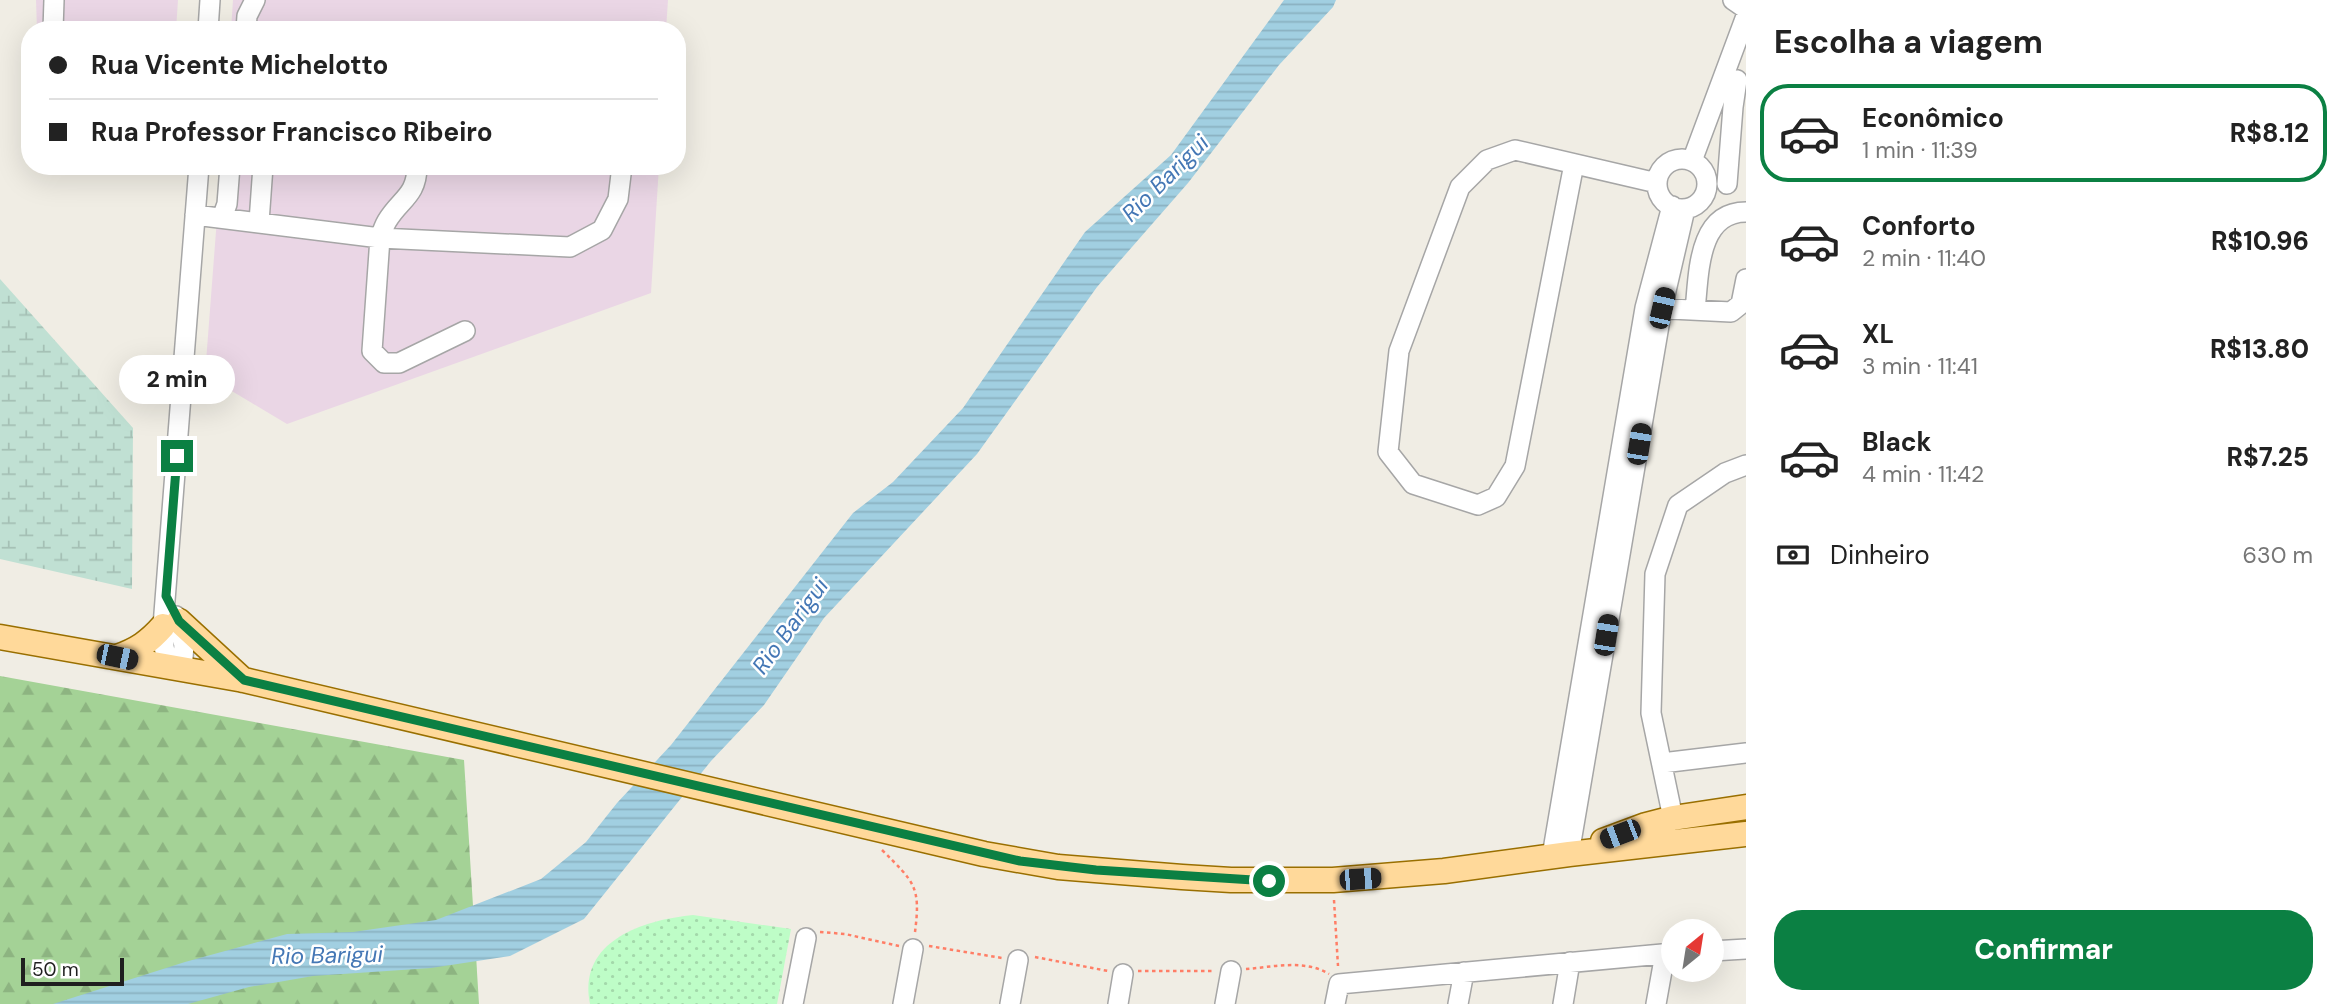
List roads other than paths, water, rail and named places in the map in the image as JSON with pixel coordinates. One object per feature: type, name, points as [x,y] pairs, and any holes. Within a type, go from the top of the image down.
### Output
[{"type":"main road","points":[[117,657],[135,651],[171,623],[244,680]]},
{"type":"main road","points":[[0,638],[244,680],[985,854],[1058,867],[1231,880],[1333,880],[1444,871],[1746,834]]},
{"type":"main road","points":[[1560,855],[1673,818],[1746,807]]},
{"type":"street","points":[[54,0],[54,21]]},
{"type":"street","points":[[209,21],[211,0]]},
{"type":"street","points":[[247,21],[255,0]]},
{"type":"street","points":[[1733,0],[1746,9]]},
{"type":"street","points":[[1727,184],[1731,107],[1746,16]]},
{"type":"street","points":[[1692,161],[1731,107]]},
{"type":"street","points":[[1574,164],[1515,466],[1496,497],[1478,505],[1413,484],[1388,452],[1399,351],[1460,187],[1487,160],[1515,150],[1657,183]]},
{"type":"street","points":[[1676,159],[1692,161],[1704,172],[1707,188],[1700,202],[1679,207],[1662,199],[1657,183],[1659,175],[1669,162],[1676,159]]},
{"type":"street","points":[[176,669],[164,647],[171,623],[166,596],[198,175]]},
{"type":"street","points":[[222,218],[227,204],[229,175]]},
{"type":"street","points":[[259,222],[262,175]]},
{"type":"street","points":[[417,175],[417,182],[408,197],[386,221],[380,238],[372,351],[384,363],[399,363],[465,331]]},
{"type":"street","points":[[195,215],[380,238],[569,247],[602,230],[618,199],[620,175]]},
{"type":"street","points":[[1560,855],[1654,308],[1679,207]]},
{"type":"street","points":[[1695,310],[1702,254],[1709,233],[1722,218],[1737,212],[1746,212]]},
{"type":"street","points":[[1654,308],[1731,312],[1741,304],[1746,279]]},
{"type":"street","points":[[1673,818],[1651,713],[1655,574],[1678,505],[1725,472],[1746,465]]},
{"type":"street","points":[[1662,763],[1746,753]]},
{"type":"street","points":[[793,1004],[806,938]]},
{"type":"street","points":[[903,1004],[912,949]]},
{"type":"street","points":[[1724,950],[1746,949]]},
{"type":"street","points":[[1335,1004],[1339,984],[1661,954]]},
{"type":"street","points":[[1010,1004],[1018,960]]},
{"type":"street","points":[[1563,1004],[1570,962]]},
{"type":"street","points":[[1225,1004],[1231,971]]},
{"type":"street","points":[[1458,1004],[1464,972]]},
{"type":"street","points":[[1118,1004],[1124,974]]},
{"type":"street","points":[[1656,1004],[1662,982]]},
{"type":"water","name":"Rio Barigui","points":[[1284,0],[1336,0],[1333,7],[1279,65],[1188,183],[1097,287],[977,454],[824,618],[764,705],[711,761],[584,919],[510,956],[431,968],[313,976],[249,987],[188,1004],[53,1004],[185,962],[287,934],[353,932],[436,920],[541,879],[586,842],[617,803],[671,745],[853,513],[893,482],[963,408],[1085,232],[1171,155]]}]
